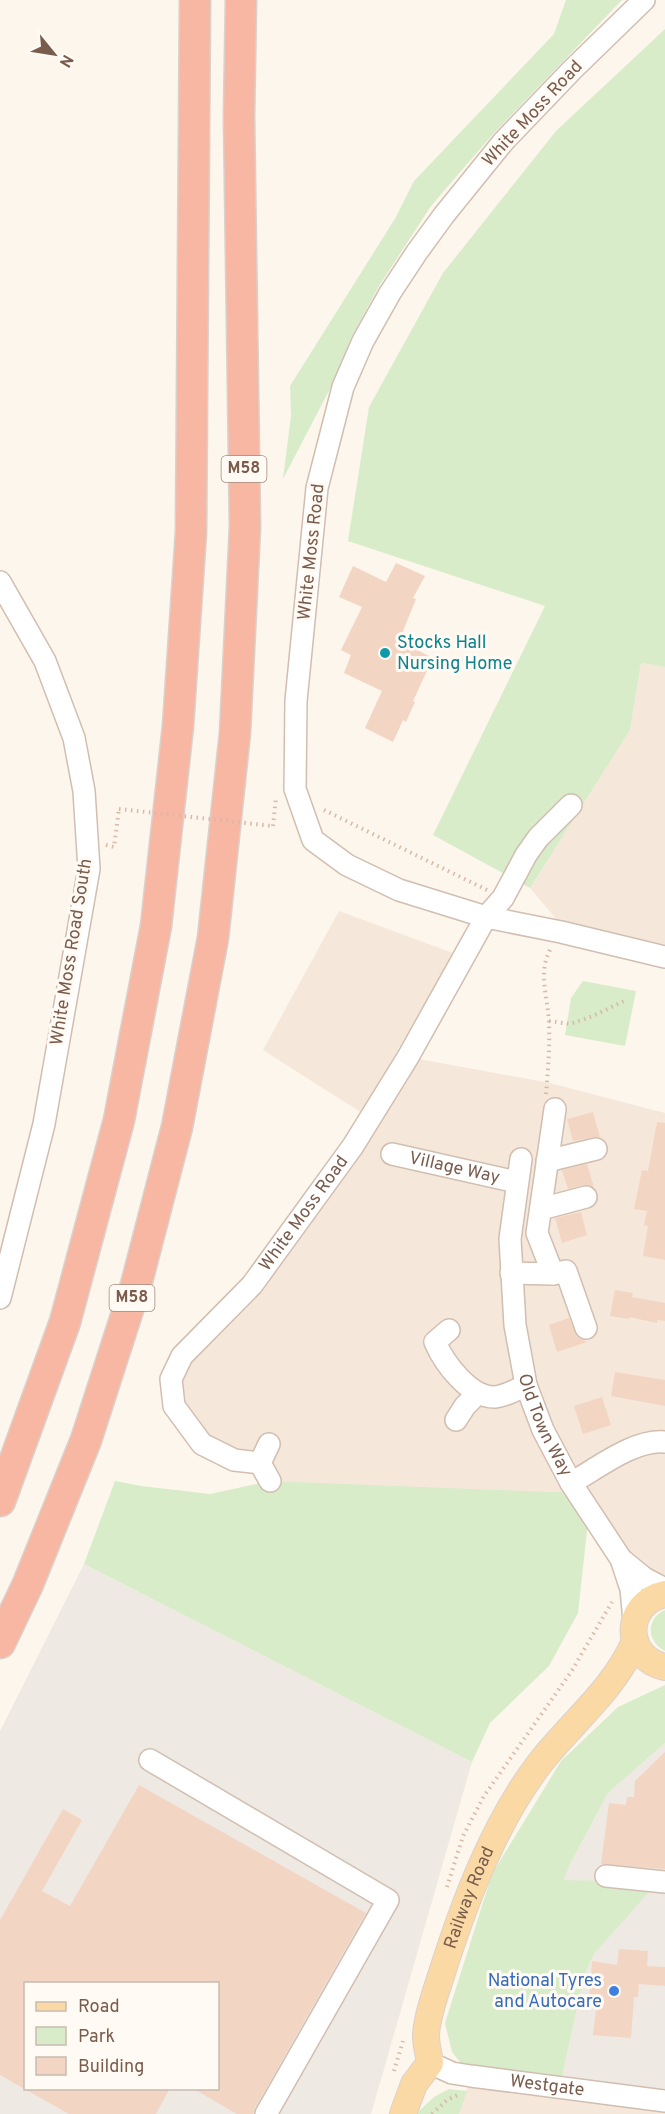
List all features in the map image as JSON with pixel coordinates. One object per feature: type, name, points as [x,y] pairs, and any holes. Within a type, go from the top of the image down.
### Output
[{"type":"highway","points":[[0,1501],[65,1322],[74,1289],[119,1120],[156,926],[178,726],[191,532],[195,0]]},
{"type":"highway","name":"M58","points":[[0,1643],[28,1584],[86,1440],[136,1285],[177,1127],[213,938],[235,733],[245,526],[239,116],[241,0]]},
{"type":"main road","name":"Railway Road","points":[[430,2064],[426,2035],[435,1993],[461,1915],[498,1832],[532,1774],[559,1739],[620,1671],[644,1604],[665,1592]]},
{"type":"main road","points":[[634,1631],[639,1651],[656,1665],[665,1668]]},
{"type":"main road","name":"Railway Road","points":[[593,1703],[615,1690],[665,1668]]},
{"type":"main road","points":[[402,2114],[414,2084],[430,2064]]},
{"type":"street","name":"White Moss Road","points":[[644,0],[503,142],[444,215],[390,293],[359,350],[343,387],[316,488],[296,701],[295,789],[313,840],[347,866],[399,890],[486,917],[665,957]]},
{"type":"street","name":"White Moss Road South","points":[[0,582],[45,661],[74,738],[84,791],[89,869],[44,1124],[0,1298]]},
{"type":"street","points":[[486,917],[503,898],[538,838],[571,805]]},
{"type":"street","name":"White Moss Road","points":[[266,1462],[234,1460],[202,1444],[174,1406],[171,1379],[182,1356],[252,1285],[353,1146],[408,1057],[486,917]]},
{"type":"street","points":[[550,1107],[547,1161],[537,1233],[586,1328]]},
{"type":"street","points":[[547,1161],[596,1149]]},
{"type":"street","name":"Village Way","points":[[392,1154],[518,1182]]},
{"type":"street","name":"Old Town Way","points":[[521,1159],[510,1239],[515,1325],[526,1385],[543,1430],[572,1483],[621,1559],[631,1589],[634,1631]]},
{"type":"street","points":[[541,1209],[586,1197]]},
{"type":"street","points":[[511,1273],[559,1272]]},
{"type":"street","points":[[434,1338],[441,1356],[477,1394],[493,1397],[508,1394],[526,1385]]},
{"type":"street","points":[[456,1420],[477,1394]]},
{"type":"street","points":[[572,1483],[638,1445],[650,1441],[665,1442]]},
{"type":"street","name":"Old Town Way","points":[[621,1559],[665,1592]]},
{"type":"street","points":[[150,1760],[388,1900],[266,2114]]},
{"type":"street","points":[[606,1876],[665,1882]]},
{"type":"street","name":"Westgate","points":[[430,2064],[452,2073],[658,2105]]},
{"type":"path","points":[[299,798],[503,898]]},
{"type":"path","points":[[87,843],[114,846],[119,808],[273,826]]},
{"type":"path","points":[[550,1107],[549,1021],[544,997],[543,973],[548,954],[561,932]]},
{"type":"path","points":[[549,1021],[570,1024],[624,1001]]},
{"type":"shaded area","points":[[641,663],[665,667],[665,957],[569,934],[530,888],[630,730]]},
{"type":"shaded area","points":[[339,911],[453,953],[362,1113],[263,1050]]},
{"type":"shaded area","points":[[408,1057],[550,1083],[665,1113],[665,1594],[643,1605],[589,1513],[270,1481],[234,1460],[174,1406],[182,1356],[252,1285]]},
{"type":"shaded area","points":[[84,1564],[472,1762],[371,2114],[0,2114],[0,1731]]},
{"type":"shaded area","points":[[665,1743],[665,2101],[560,2087],[584,1976],[594,1954],[657,1882],[563,1881],[608,1793]]},
{"type":"shaded area","points":[[471,2076],[665,2101],[665,2114],[459,2114]]},
{"type":"green space","points":[[566,0],[622,0],[493,134],[431,206],[379,286],[352,336],[333,383],[283,479],[291,416],[290,386],[396,217],[414,181],[554,34]]},
{"type":"green space","points":[[665,29],[665,667],[641,663],[630,730],[530,888],[433,835],[545,606],[348,541],[369,407],[443,273],[556,131]]},
{"type":"green space","points":[[583,981],[636,991],[625,1046],[565,1035],[571,998]]},
{"type":"green space","points":[[115,1481],[210,1494],[270,1481],[577,1493],[589,1513],[578,1613],[549,1666],[490,1723],[472,1762],[84,1564]]},
{"type":"green space","points":[[665,1610],[665,1651],[655,1642],[651,1625],[654,1619]]},
{"type":"green space","points":[[665,1685],[665,1743],[608,1793],[569,1866],[564,1880],[658,1882],[594,1954],[584,1976],[560,2087],[471,2076],[452,2052],[445,2023],[492,1874],[561,1761],[618,1707]]},
{"type":"green space","points":[[449,2089],[467,2091],[459,2114],[416,2114],[434,2097]]},
{"type":"building","name":"Stocks Hall Nursing Home","points":[[396,563],[425,576],[413,598],[416,599],[399,641],[433,658],[406,722],[403,720],[393,742],[365,728],[382,691],[344,673],[351,655],[341,650],[362,607],[339,597],[353,566],[386,582]]},
{"type":"building","points":[[593,1112],[600,1137],[573,1141],[567,1119]]},
{"type":"building","points":[[657,1122],[665,1123],[665,1260],[643,1256],[648,1226],[644,1225],[647,1211],[634,1209],[642,1170],[648,1171]]},
{"type":"building","points":[[587,1164],[594,1187],[583,1185],[568,1189],[562,1170]]},
{"type":"building","points":[[581,1212],[587,1235],[562,1243],[555,1218]]},
{"type":"building","points":[[615,1290],[633,1293],[632,1297],[665,1303],[665,1321],[657,1320],[657,1323],[629,1317],[629,1319],[610,1316]]},
{"type":"building","points":[[569,1318],[577,1337],[587,1342],[557,1352],[549,1325]]},
{"type":"building","points":[[615,1372],[665,1380],[665,1406],[611,1396]]},
{"type":"building","points":[[602,1397],[611,1425],[583,1434],[574,1406]]},
{"type":"building","points":[[665,1752],[665,1869],[601,1864],[609,1803],[626,1805],[627,1797],[634,1797],[635,1781]]},
{"type":"building","points":[[139,1785],[366,1913],[253,2114],[237,2114],[195,2090],[219,2090],[219,1982],[24,1982],[24,2089],[0,2075],[0,1920],[63,1809],[82,1820],[42,1891],[70,1906]]},
{"type":"building","name":"National Tyres and Autocare","points":[[619,1949],[648,1951],[647,1966],[665,1967],[665,1986],[639,1984],[638,1997],[634,1997],[631,2038],[593,2035],[597,2002],[589,2001],[592,1961],[617,1965]]},
{"type":"building","points":[[27,2090],[169,2090],[156,2114],[69,2114]]},
{"type":"place","name":"Stocks Hall Nursing Home","points":[[385,653]]},
{"type":"place","name":"National Tyres and Autocare","points":[[614,1991]]}]
